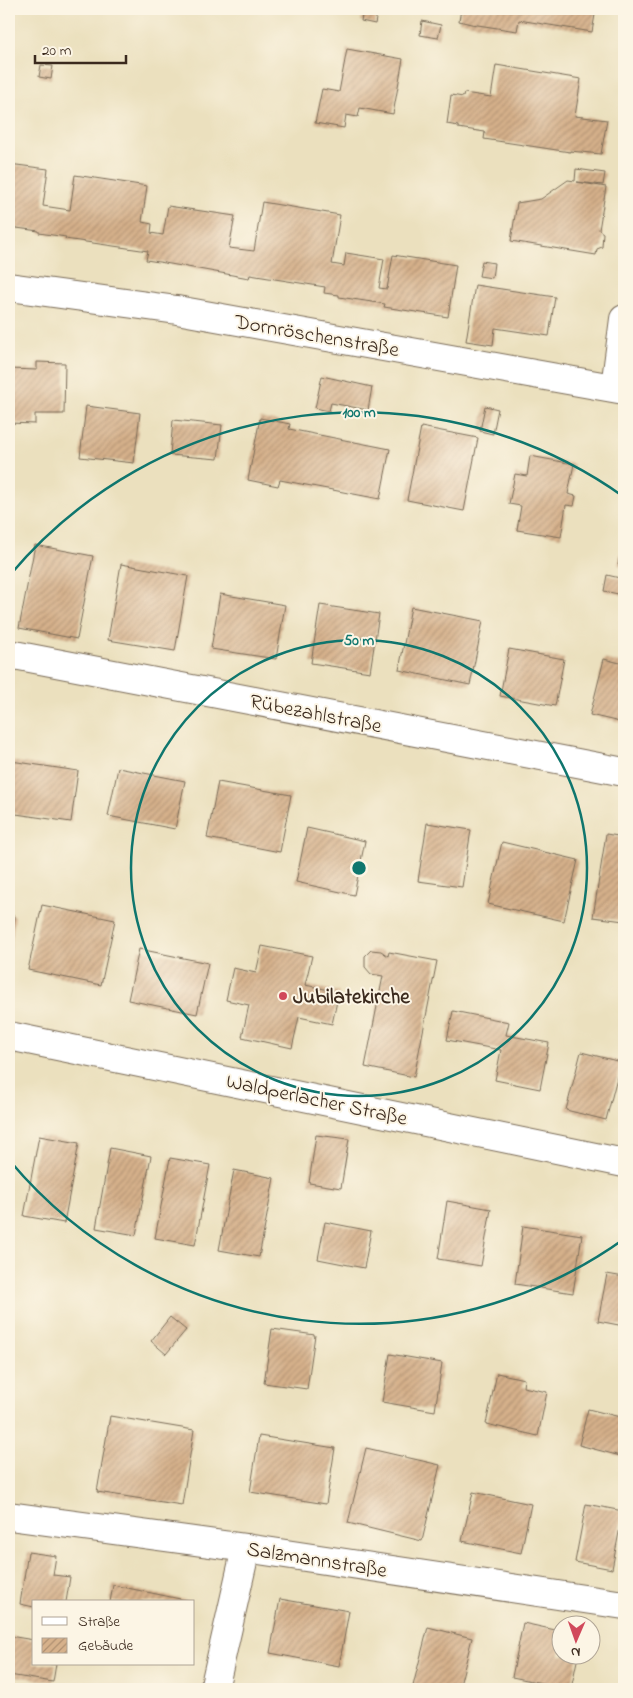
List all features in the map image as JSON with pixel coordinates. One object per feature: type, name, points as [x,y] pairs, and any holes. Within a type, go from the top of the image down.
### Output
[{"type":"street","name":"Dornröschenstraße","points":[[9,287],[177,310],[620,388]]},
{"type":"street","points":[[620,388],[624,319]]},
{"type":"street","name":"Rübezahlstraße","points":[[9,654],[624,772]]},
{"type":"street","name":"Waldperlacher Straße","points":[[9,1036],[624,1163]]},
{"type":"street","name":"Salzmannstraße","points":[[9,1516],[246,1548],[624,1605]]},
{"type":"street","points":[[214,1689],[246,1548]]},
{"type":"building","points":[[461,9],[596,9],[592,32],[519,20],[517,31],[471,24],[459,21]]},
{"type":"building","points":[[363,10],[377,13],[375,24],[361,21]]},
{"type":"building","points":[[422,21],[441,25],[438,38],[420,35]]},
{"type":"building","points":[[347,49],[403,59],[393,114],[360,108],[358,117],[346,115],[344,128],[315,123],[322,89],[339,92]]},
{"type":"building","points":[[41,65],[53,66],[51,79],[39,77]]},
{"type":"building","points":[[496,65],[581,79],[575,116],[607,120],[601,154],[570,152],[484,139],[485,132],[458,128],[458,126],[447,124],[451,95],[463,97],[464,93],[491,97]]},
{"type":"building","points":[[9,164],[48,169],[43,206],[70,210],[75,175],[147,186],[142,222],[152,224],[151,233],[163,235],[168,206],[235,216],[229,248],[254,251],[262,202],[340,215],[332,264],[344,266],[346,253],[384,259],[379,288],[387,289],[393,255],[456,265],[448,317],[384,307],[385,304],[339,297],[339,295],[324,293],[325,287],[250,275],[249,278],[146,260],[148,251],[65,239],[66,237],[39,233],[39,231],[9,227]]},
{"type":"building","points":[[576,169],[605,173],[603,185],[577,182],[606,187],[599,230],[603,233],[602,247],[597,249],[596,255],[511,241],[517,203],[541,199],[568,180],[575,181]]},
{"type":"building","points":[[482,261],[494,263],[492,278],[479,276]]},
{"type":"building","points":[[475,285],[555,297],[549,336],[495,328],[493,345],[466,341]]},
{"type":"building","points":[[37,362],[65,363],[64,414],[35,414],[35,424],[9,423],[9,369],[37,370]]},
{"type":"building","points":[[322,376],[372,387],[368,410],[331,403],[329,411],[315,408]]},
{"type":"building","points":[[86,406],[140,413],[134,463],[80,457]]},
{"type":"building","points":[[485,406],[498,409],[493,434],[480,431]]},
{"type":"building","points":[[260,418],[290,424],[289,429],[390,449],[380,499],[280,480],[278,486],[248,480]]},
{"type":"building","points":[[173,420],[222,425],[218,459],[170,455]]},
{"type":"building","points":[[421,427],[478,438],[464,511],[407,500]]},
{"type":"building","points":[[530,456],[574,464],[568,494],[576,496],[574,506],[566,505],[561,537],[517,530],[521,506],[509,504],[515,474],[527,476]]},
{"type":"building","points":[[35,545],[93,556],[77,639],[19,628]]},
{"type":"building","points":[[622,546],[624,547],[624,566],[618,565]]},
{"type":"building","points":[[121,564],[188,576],[175,651],[108,640]]},
{"type":"building","points":[[607,575],[624,579],[623,595],[604,591]]},
{"type":"building","points":[[220,594],[285,605],[276,659],[211,649]]},
{"type":"building","points":[[320,605],[379,614],[370,672],[311,663]]},
{"type":"building","points":[[411,607],[483,621],[470,685],[399,670]]},
{"type":"building","points":[[509,649],[564,659],[555,706],[500,696]]},
{"type":"building","points":[[604,659],[624,664],[624,723],[590,715]]},
{"type":"building","points":[[11,761],[78,771],[71,822],[9,813]]},
{"type":"building","points":[[118,768],[185,781],[175,829],[108,816]]},
{"type":"building","points":[[218,782],[291,795],[280,852],[207,838]]},
{"type":"building","points":[[427,823],[471,830],[462,887],[418,881]]},
{"type":"building","points":[[307,828],[365,841],[354,895],[296,882]]},
{"type":"building","points":[[606,834],[624,837],[624,921],[593,917]]},
{"type":"building","points":[[502,842],[578,860],[564,921],[488,904]]},
{"type":"building","points":[[42,905],[115,920],[101,985],[28,970]]},
{"type":"building","points":[[9,915],[15,916],[10,955],[9,955]]},
{"type":"building","name":"Jubilatekirche","points":[[262,946],[312,956],[305,985],[339,992],[332,1024],[299,1017],[292,1048],[242,1037],[249,1005],[226,1000],[233,968],[256,973]]},
{"type":"building","points":[[139,949],[208,963],[197,1014],[128,1000]]},
{"type":"building","points":[[371,950],[381,951],[388,956],[389,952],[437,961],[414,1077],[365,1067],[383,976],[371,974],[365,967],[365,956]]},
{"type":"building","points":[[453,1011],[509,1022],[506,1035],[549,1043],[540,1089],[495,1080],[501,1050],[447,1040]]},
{"type":"building","points":[[581,1052],[621,1062],[606,1120],[566,1110]]},
{"type":"building","points":[[316,1135],[349,1139],[341,1188],[309,1183]]},
{"type":"building","points":[[39,1136],[79,1143],[64,1223],[24,1216]]},
{"type":"building","points":[[110,1148],[151,1156],[136,1235],[96,1228]]},
{"type":"building","points":[[170,1158],[210,1165],[195,1245],[155,1238]]},
{"type":"building","points":[[234,1170],[274,1178],[259,1257],[219,1250]]},
{"type":"building","points":[[447,1201],[491,1209],[481,1266],[438,1259]]},
{"type":"building","points":[[325,1222],[371,1231],[364,1268],[318,1259]]},
{"type":"building","points":[[523,1226],[582,1235],[573,1293],[515,1284]]},
{"type":"building","points":[[607,1274],[624,1277],[624,1326],[598,1321]]},
{"type":"building","points":[[170,1317],[186,1330],[166,1354],[151,1341]]},
{"type":"building","points":[[272,1329],[315,1335],[307,1389],[264,1383]]},
{"type":"building","points":[[390,1354],[442,1363],[435,1411],[382,1402]]},
{"type":"building","points":[[497,1373],[524,1379],[523,1387],[547,1392],[538,1436],[486,1424]]},
{"type":"building","points":[[588,1409],[624,1418],[624,1457],[579,1445]]},
{"type":"building","points":[[110,1416],[194,1430],[182,1505],[97,1492]]},
{"type":"building","points":[[259,1436],[335,1448],[326,1504],[250,1492]]},
{"type":"building","points":[[366,1448],[440,1465],[422,1541],[348,1523]]},
{"type":"building","points":[[473,1492],[531,1504],[521,1553],[462,1541]]},
{"type":"building","points":[[586,1504],[623,1511],[612,1569],[575,1562]]},
{"type":"building","points":[[28,1552],[56,1556],[53,1575],[70,1577],[66,1600],[32,1600],[32,1607],[20,1604]]},
{"type":"building","points":[[113,1585],[185,1600],[110,1600]]},
{"type":"building","points":[[280,1599],[349,1611],[339,1666],[270,1653]]},
{"type":"building","points":[[523,1623],[550,1629],[550,1666],[576,1666],[571,1689],[512,1677]]},
{"type":"building","points":[[428,1627],[472,1638],[459,1689],[425,1689],[413,1686]]},
{"type":"building","points":[[9,1636],[32,1640],[32,1666],[56,1666],[53,1682],[9,1675]]},
{"type":"place","name":"Jubilatekirche","points":[[283,996]]}]
